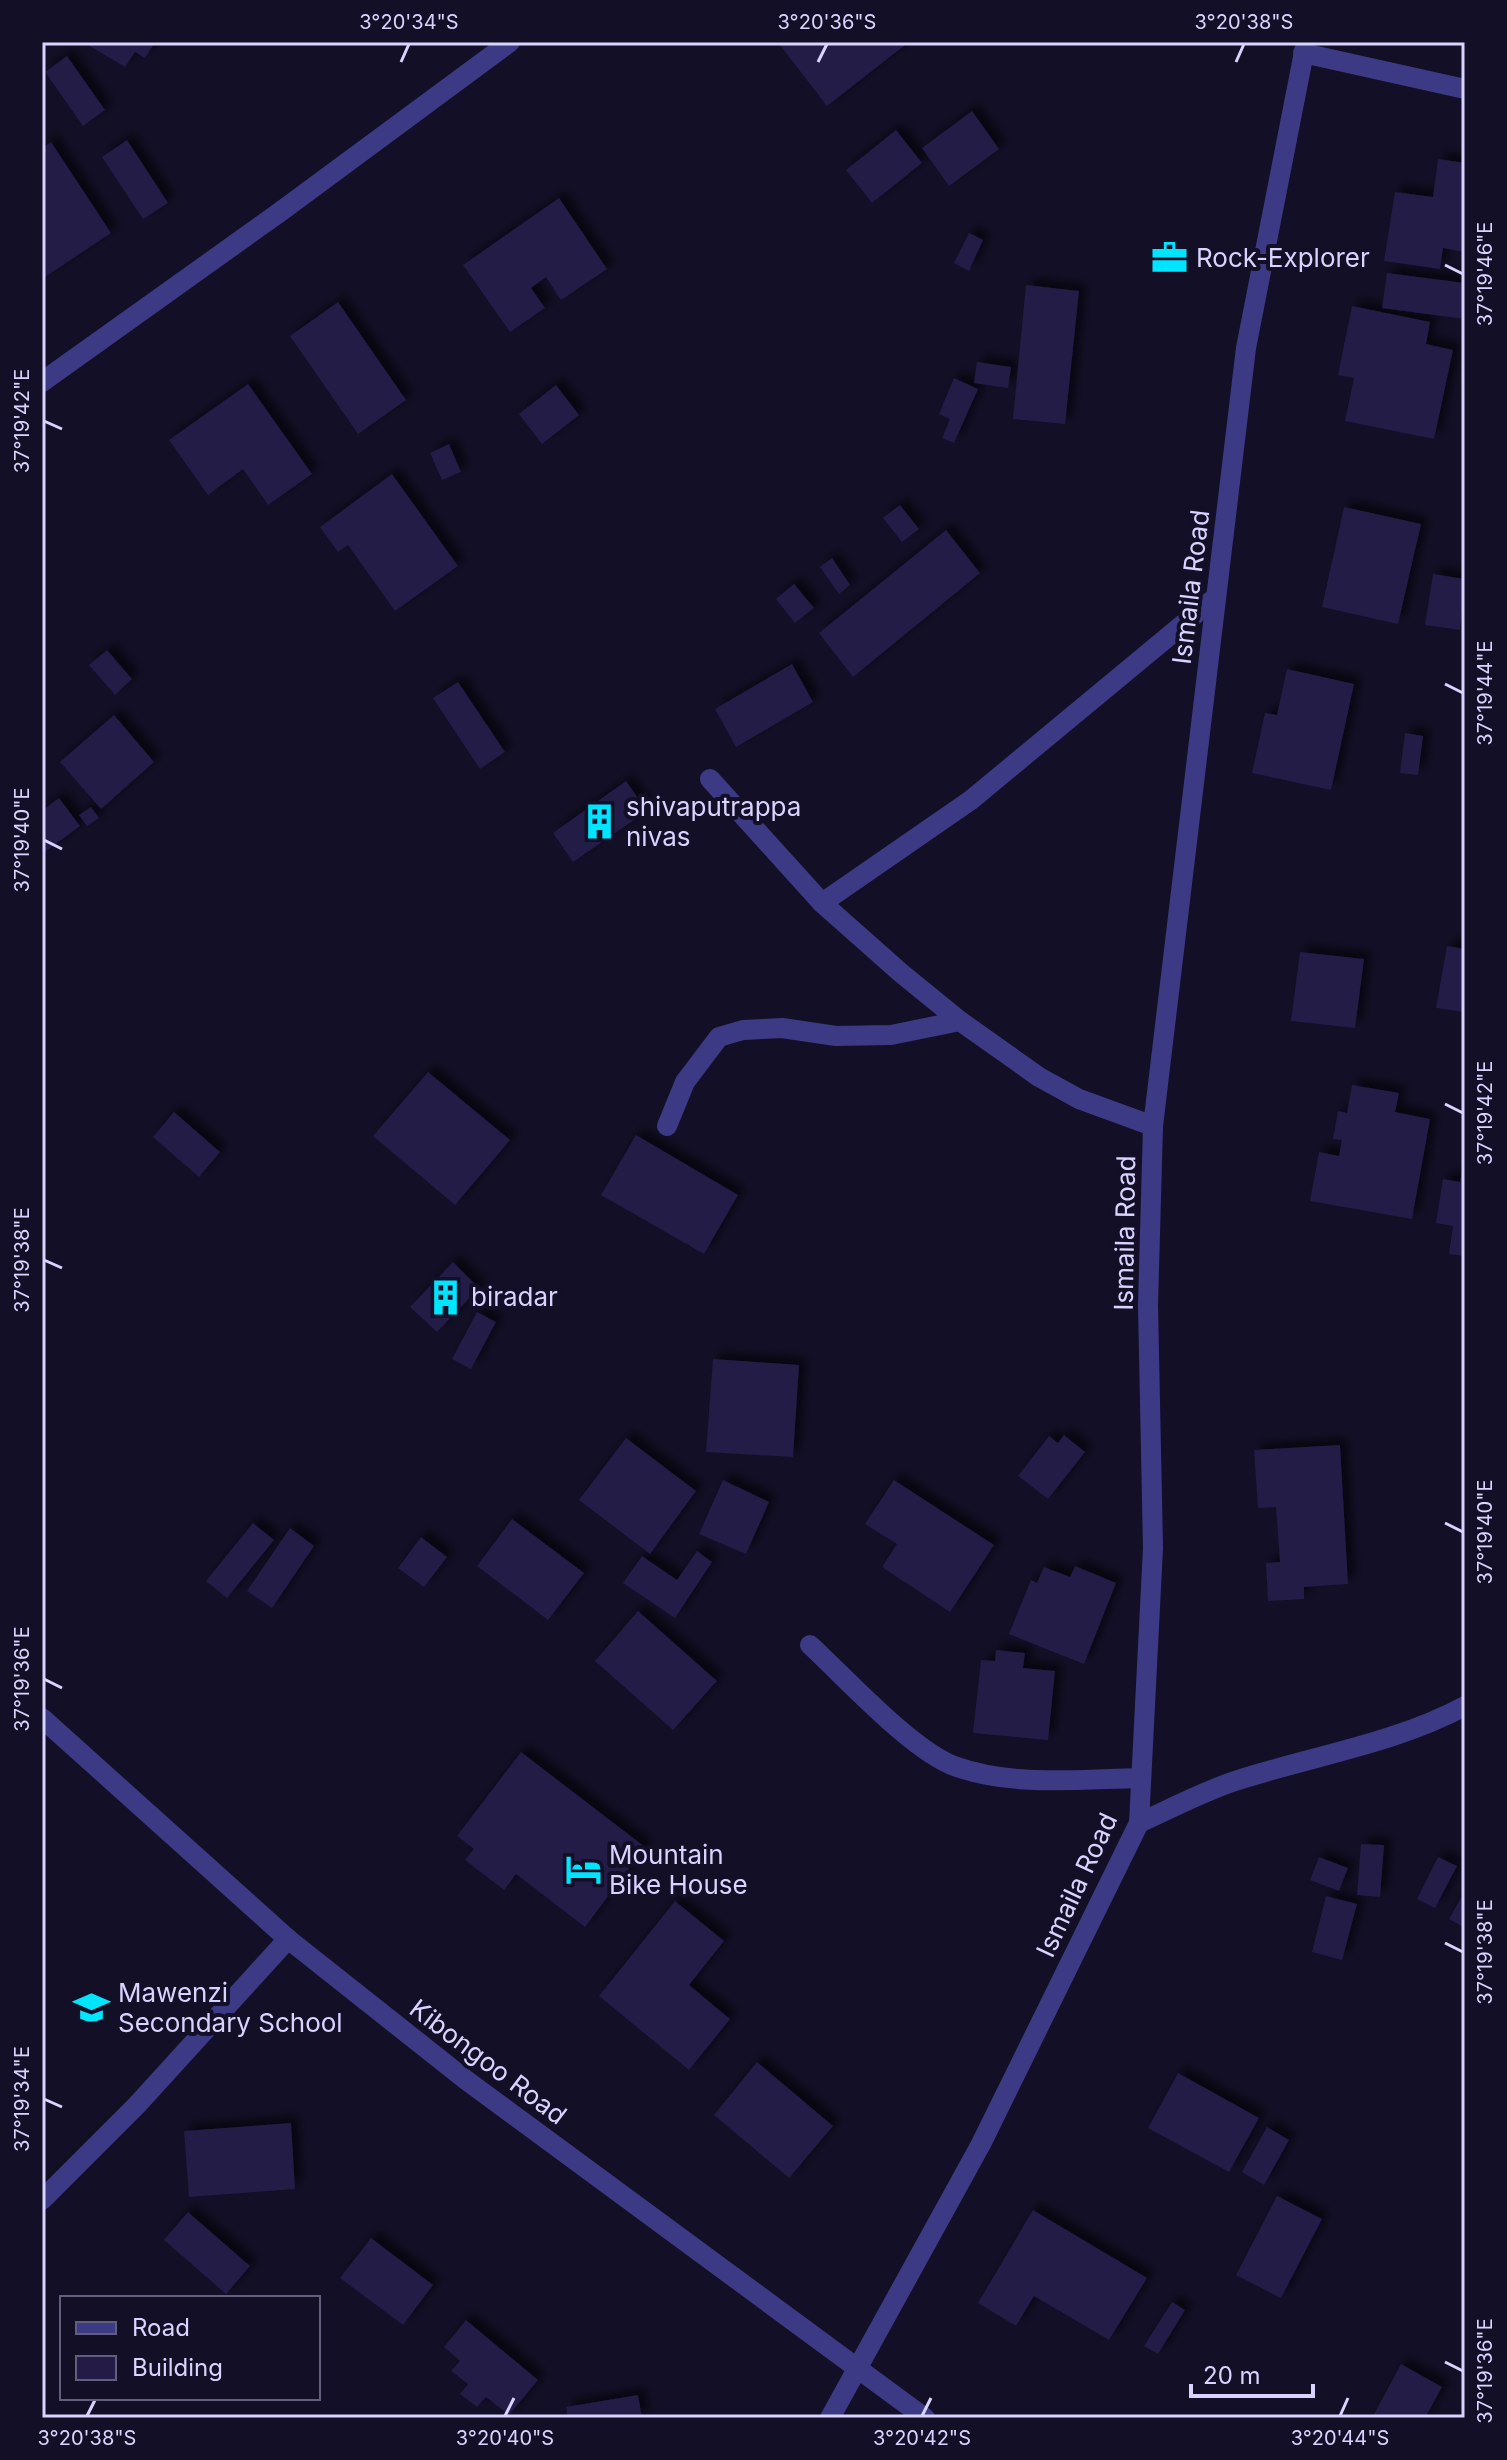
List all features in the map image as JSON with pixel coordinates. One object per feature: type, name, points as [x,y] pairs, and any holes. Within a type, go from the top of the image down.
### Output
[{"type":"street","points":[[42,382],[510,42]]},
{"type":"street","points":[[1305,47],[1465,89]]},
{"type":"street","name":"Ismaila Road","points":[[830,2418],[981,2144],[1139,1823],[1153,1548],[1148,1305],[1153,1126],[1246,348],[1305,47]]},
{"type":"street","points":[[822,903],[971,800],[1216,597]]},
{"type":"street","points":[[710,779],[822,903],[960,1021],[1039,1077],[1079,1099],[1153,1126]]},
{"type":"street","points":[[667,1126],[685,1082],[719,1037],[743,1030],[782,1028],[836,1036],[891,1035],[960,1021]]},
{"type":"street","points":[[810,1645],[907,1734],[933,1755],[956,1767],[996,1776],[1030,1779],[1141,1778]]},
{"type":"street","points":[[1139,1823],[1233,1782],[1350,1749],[1440,1719],[1465,1706]]},
{"type":"street","name":"Kibongoo Road","points":[[42,1718],[288,1939],[466,2080],[925,2418]]},
{"type":"street","points":[[42,2200],[137,2105],[288,1939]]},
{"type":"building","points":[[83,42],[155,42],[145,58],[135,52],[125,67]]},
{"type":"building","points":[[784,42],[909,42],[827,106],[780,45]]},
{"type":"building","points":[[67,56],[105,110],[83,126],[45,72]]},
{"type":"building","points":[[972,111],[999,149],[949,186],[922,148]]},
{"type":"building","points":[[896,130],[922,163],[872,203],[846,170]]},
{"type":"building","points":[[127,140],[168,203],[143,219],[102,157]]},
{"type":"building","points":[[51,142],[111,233],[42,279],[42,148]]},
{"type":"building","points":[[1438,159],[1465,163],[1465,252],[1443,248],[1440,269],[1384,261],[1395,192],[1433,197]]},
{"type":"building","points":[[559,198],[607,269],[561,300],[546,277],[531,288],[545,308],[510,332],[463,265]]},
{"type":"building","points":[[969,233],[983,240],[969,271],[954,263]]},
{"type":"building","points":[[1387,273],[1465,283],[1465,319],[1382,308]]},
{"type":"building","points":[[1026,285],[1079,291],[1065,424],[1013,419]]},
{"type":"building","points":[[338,302],[406,400],[358,434],[290,336]]},
{"type":"building","points":[[1352,306],[1430,322],[1426,344],[1453,350],[1434,439],[1345,421],[1354,378],[1338,375]]},
{"type":"building","points":[[977,362],[1011,367],[1008,388],[974,383]]},
{"type":"building","points":[[954,378],[978,389],[954,443],[942,438],[950,419],[939,414]]},
{"type":"building","points":[[248,384],[312,474],[268,505],[243,469],[208,495],[169,440]]},
{"type":"building","points":[[556,385],[579,415],[542,444],[519,414]]},
{"type":"building","points":[[449,444],[461,472],[442,480],[430,453]]},
{"type":"building","points":[[392,474],[458,566],[395,611],[348,545],[338,552],[320,527]]},
{"type":"building","points":[[900,505],[919,529],[902,542],[883,518]]},
{"type":"building","points":[[1344,507],[1421,524],[1398,624],[1322,607]]},
{"type":"building","points":[[946,530],[980,573],[853,677],[819,633]]},
{"type":"building","points":[[832,558],[850,585],[839,594],[820,567]]},
{"type":"building","points":[[1433,574],[1465,579],[1460,630],[1425,625]]},
{"type":"building","points":[[794,584],[814,608],[795,623],[776,599]]},
{"type":"building","points":[[107,650],[132,679],[115,695],[89,665]]},
{"type":"building","points":[[792,664],[813,702],[736,747],[715,709]]},
{"type":"building","points":[[1287,669],[1354,684],[1331,790],[1252,773],[1265,713],[1277,715]]},
{"type":"building","points":[[458,682],[505,752],[480,769],[433,698]]},
{"type":"building","points":[[114,715],[154,762],[101,809],[60,762]]},
{"type":"building","points":[[1405,733],[1423,736],[1418,775],[1400,773]]},
{"type":"building","name":"shivaputrappa nivas","points":[[626,781],[647,811],[573,862],[553,833]]},
{"type":"building","points":[[59,798],[80,826],[42,854],[42,811]]},
{"type":"building","points":[[91,807],[99,818],[87,826],[79,815]]},
{"type":"building","points":[[1447,946],[1465,949],[1465,1012],[1436,1008]]},
{"type":"building","points":[[1300,952],[1364,959],[1355,1028],[1291,1021]]},
{"type":"building","points":[[428,1072],[510,1140],[455,1205],[373,1136]]},
{"type":"building","points":[[1352,1085],[1399,1093],[1395,1112],[1430,1119],[1412,1219],[1310,1201],[1319,1152],[1339,1156],[1342,1140],[1333,1139],[1338,1111],[1347,1113]]},
{"type":"building","points":[[174,1112],[220,1152],[199,1177],[153,1137]]},
{"type":"building","points":[[636,1135],[738,1195],[704,1254],[601,1195]]},
{"type":"building","points":[[1462,1170],[1465,1170],[1465,1256],[1449,1254],[1453,1226],[1436,1223],[1443,1179],[1460,1182]]},
{"type":"building","name":"biradar","points":[[453,1262],[479,1288],[437,1332],[410,1307]]},
{"type":"building","points":[[477,1312],[496,1322],[471,1369],[452,1359]]},
{"type":"building","points":[[713,1359],[799,1365],[793,1457],[706,1452]]},
{"type":"building","points":[[1064,1435],[1085,1452],[1048,1499],[1018,1476],[1049,1436],[1058,1443]]},
{"type":"building","points":[[626,1438],[696,1491],[650,1554],[579,1500]]},
{"type":"building","points":[[1340,1445],[1348,1584],[1304,1587],[1304,1599],[1268,1601],[1266,1563],[1280,1562],[1276,1507],[1258,1508],[1254,1450]]},
{"type":"building","points":[[723,1480],[769,1502],[746,1554],[699,1534]]},
{"type":"building","points":[[894,1480],[994,1545],[950,1612],[882,1567],[897,1544],[865,1524]]},
{"type":"building","points":[[512,1519],[584,1573],[548,1620],[477,1566]]},
{"type":"building","points":[[253,1523],[274,1540],[227,1598],[206,1581]]},
{"type":"building","points":[[290,1528],[314,1546],[272,1608],[247,1591]]},
{"type":"building","points":[[421,1537],[447,1557],[424,1587],[398,1568]]},
{"type":"building","points":[[697,1551],[712,1562],[675,1618],[623,1583],[642,1556],[677,1580]]},
{"type":"building","points":[[1075,1566],[1116,1583],[1084,1664],[1009,1634],[1031,1580],[1037,1583],[1044,1567],[1070,1577]]},
{"type":"building","points":[[638,1611],[717,1681],[673,1730],[595,1661]]},
{"type":"building","points":[[996,1650],[1025,1653],[1023,1668],[1055,1671],[1048,1740],[973,1733],[981,1660],[995,1661]]},
{"type":"building","points":[[521,1752],[645,1847],[585,1927],[516,1874],[504,1890],[465,1860],[474,1849],[457,1836]]},
{"type":"building","points":[[1361,1844],[1384,1845],[1380,1897],[1357,1895]]},
{"type":"building","points":[[1319,1857],[1348,1868],[1339,1891],[1310,1880]]},
{"type":"building","points":[[1438,1857],[1457,1866],[1435,1908],[1417,1899]]},
{"type":"building","points":[[1465,1891],[1465,1928],[1449,1919]]},
{"type":"building","points":[[1326,1896],[1357,1904],[1342,1960],[1312,1952]]},
{"type":"building","points":[[675,1901],[724,1941],[689,1985],[730,2019],[689,2070],[599,1996]]},
{"type":"building","points":[[757,2062],[833,2126],[789,2178],[714,2115]]},
{"type":"building","points":[[1178,2073],[1259,2118],[1229,2172],[1148,2128]]},
{"type":"building","points":[[291,2123],[295,2189],[189,2197],[184,2131]]},
{"type":"building","points":[[1267,2127],[1289,2140],[1264,2185],[1242,2172]]},
{"type":"building","points":[[1277,2196],[1322,2219],[1281,2298],[1236,2275]]},
{"type":"building","points":[[1033,2210],[1147,2278],[1109,2340],[1034,2296],[1016,2326],[978,2303]]},
{"type":"building","points":[[188,2212],[250,2266],[226,2294],[164,2240]]},
{"type":"building","points":[[371,2238],[433,2285],[403,2325],[340,2278]]},
{"type":"building","points":[[1172,2302],[1185,2310],[1158,2354],[1144,2346]]},
{"type":"building","points":[[466,2320],[538,2380],[509,2415],[486,2397],[477,2407],[460,2394],[468,2384],[451,2371],[460,2361],[444,2347]]},
{"type":"building","points":[[1401,2364],[1442,2387],[1425,2418],[1372,2418]]},
{"type":"building","points":[[638,2395],[642,2418],[568,2418],[566,2407]]},
{"type":"place","name":"Rock-Explorer","points":[[1170,258]]},
{"type":"place","name":"shivaputrappa nivas","points":[[600,822]]},
{"type":"place","name":"biradar","points":[[445,1297]]},
{"type":"place","name":"Mountain Bike House","points":[[583,1870]]},
{"type":"place","name":"Mawenzi Secondary School","points":[[92,2008]]}]
